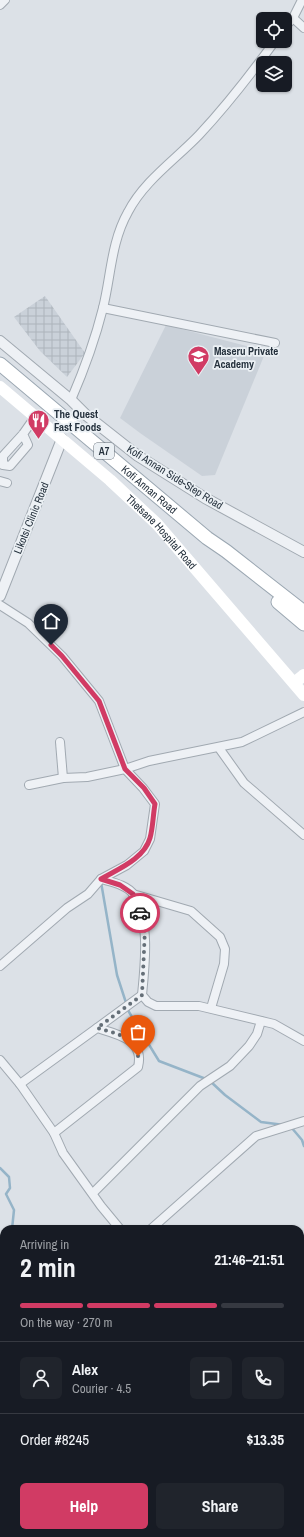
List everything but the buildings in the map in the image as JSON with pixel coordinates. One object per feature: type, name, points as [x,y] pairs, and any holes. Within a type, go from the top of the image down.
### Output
[{"type":"main road","name":"Kofi Annan Road","points":[[0,364],[207,538],[304,612]]},
{"type":"main road","name":"Thetsane Hospital Road","points":[[0,387],[62,439],[157,524],[301,690]]},
{"type":"main road","name":"Kofi Annan Road","points":[[207,538],[221,556],[304,624]]},
{"type":"main road","points":[[301,690],[304,675]]},
{"type":"street","points":[[0,5],[5,0]]},
{"type":"street","points":[[302,2],[293,18],[304,28]]},
{"type":"street","points":[[72,400],[89,358],[103,308],[116,241],[133,203],[148,183],[185,150],[224,109],[248,80],[270,48]]},
{"type":"street","points":[[103,308],[275,343]]},
{"type":"street","name":"Kofi Annan Side-Step Road","points":[[0,341],[72,400],[86,415],[138,456],[205,498],[304,552]]},
{"type":"street","points":[[23,434],[35,417]]},
{"type":"street","name":"Likotsi Clinic Road","points":[[0,596],[62,439]]},
{"type":"street","points":[[0,605],[28,623],[62,656],[99,701],[125,769],[144,788],[155,804],[150,838],[144,851],[127,865],[101,879],[88,894],[56,918],[0,966]]},
{"type":"street","points":[[29,785],[63,778],[87,777],[125,769],[149,761],[219,748],[242,742],[304,712]]},
{"type":"street","points":[[60,742],[63,778]]},
{"type":"street","points":[[219,748],[244,783],[304,835]]},
{"type":"street","points":[[101,879],[120,885],[133,894],[191,911],[220,937],[225,949],[224,964],[211,1008]]},
{"type":"street","points":[[133,894],[145,929],[142,995],[148,1002],[156,1006],[199,1006],[211,1008],[274,1024],[304,1041]]},
{"type":"street","points":[[20,1084],[142,995]]},
{"type":"street","points":[[93,1194],[200,1086],[230,1066],[249,1046],[257,1034],[261,1021]]},
{"type":"street","points":[[54,1133],[138,1067],[138,1056],[134,1045],[127,1037],[97,1028]]},
{"type":"street","points":[[0,1060],[20,1084],[54,1133],[63,1153],[117,1225]]},
{"type":"street","points":[[155,1225],[256,1136],[304,1121]]},
{"type":"shaded area","points":[[45,296],[85,353],[67,377],[40,351],[14,317]]},
{"type":"shaded area","name":"Maseru Private Academy","points":[[166,325],[266,351],[215,475],[202,476],[120,418]]},
{"type":"waterway","points":[[101,882],[117,975],[129,1012],[159,1061],[206,1079]]},
{"type":"waterway","points":[[210,1081],[225,1095],[261,1122],[284,1125]]},
{"type":"waterway","points":[[291,1127],[302,1140],[304,1146]]},
{"type":"waterway","points":[[0,1168],[9,1177],[10,1188],[6,1194],[14,1210],[12,1225]]},
{"type":"way so far","points":[[138,1056],[134,1045],[127,1037],[97,1028],[126,1005],[142,995],[145,970],[145,929],[140,913]]},
{"type":"place","name":"Maseru Private Academy","points":[[198,376]]},
{"type":"place","name":"The Quest Fast Foods","points":[[38,440]]},
{"type":"route","points":[[51,645],[99,701],[125,769],[144,788],[155,804],[150,838],[144,851],[127,865],[101,879],[120,885],[133,894],[140,913]]}]
